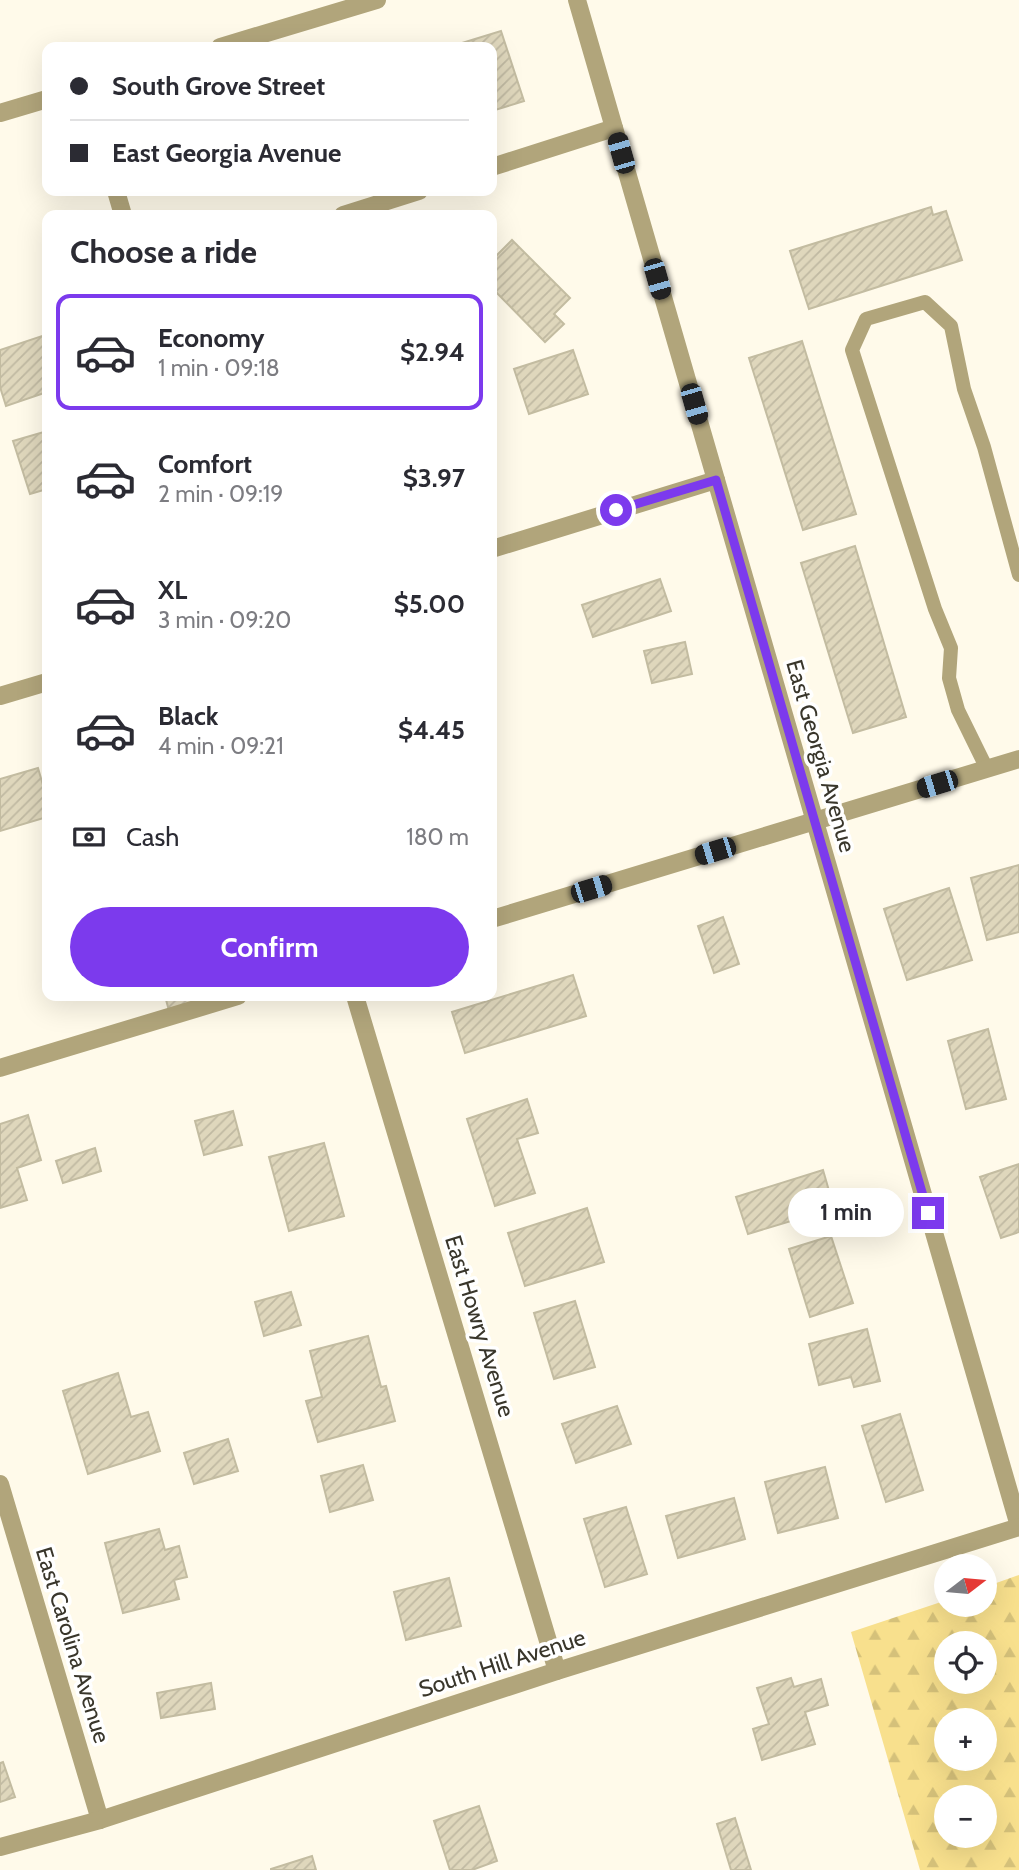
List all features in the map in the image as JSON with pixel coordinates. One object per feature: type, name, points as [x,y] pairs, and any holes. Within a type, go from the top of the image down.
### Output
[{"type":"street","points":[[237,42],[377,0]]},
{"type":"street","name":"East Georgia Avenue","points":[[577,0],[1019,1527]]},
{"type":"street","points":[[0,113],[42,100]]},
{"type":"street","points":[[497,165],[614,128]]},
{"type":"street","points":[[359,210],[403,196]]},
{"type":"street","points":[[497,547],[716,480]]},
{"type":"street","points":[[0,696],[42,683]]},
{"type":"street","points":[[497,917],[1019,760]]},
{"type":"street","points":[[0,1068],[221,1001]]},
{"type":"street","name":"East Howry Avenue","points":[[356,1001],[557,1671]]},
{"type":"street","name":"East Carolina Avenue","points":[[0,1483],[100,1820]]},
{"type":"street","name":"South Hill Avenue","points":[[0,1847],[100,1820],[557,1671],[1019,1527]]},
{"type":"lane","points":[[987,769],[958,710],[948,678],[951,648],[935,608],[852,350],[866,320],[925,302],[951,326],[964,388],[984,447],[1019,575]]},
{"type":"green space","points":[[1019,1575],[1019,1870],[920,1870],[851,1632],[934,1604],[934,1617],[998,1617],[998,1582]]},
{"type":"building","points":[[501,31],[524,101],[497,109],[497,42],[465,42]]},
{"type":"building","points":[[931,207],[933,215],[946,211],[962,260],[809,309],[790,251]]},
{"type":"building","points":[[512,240],[570,298],[554,314],[564,324],[545,342],[497,293],[497,255]]},
{"type":"building","points":[[42,336],[42,394],[6,406],[0,387],[0,350]]},
{"type":"building","points":[[802,341],[856,514],[803,530],[749,358]]},
{"type":"building","points":[[573,350],[588,394],[529,414],[514,369]]},
{"type":"building","points":[[42,432],[42,490],[30,494],[13,441]]},
{"type":"building","points":[[855,546],[906,717],[853,733],[801,563]]},
{"type":"building","points":[[660,579],[671,611],[593,637],[582,605]]},
{"type":"building","points":[[685,642],[692,674],[652,683],[644,651]]},
{"type":"building","points":[[38,768],[42,782],[42,818],[0,831],[0,779]]},
{"type":"building","points":[[1019,865],[1019,932],[987,940],[971,878]]},
{"type":"building","points":[[949,888],[972,960],[907,980],[884,909]]},
{"type":"building","points":[[723,917],[739,964],[714,973],[698,926]]},
{"type":"building","points":[[573,975],[586,1016],[465,1053],[452,1012],[488,1001],[497,1001],[497,998]]},
{"type":"building","points":[[166,1001],[212,1001],[171,1018]]},
{"type":"building","points":[[988,1029],[1006,1099],[966,1109],[948,1041]]},
{"type":"building","points":[[527,1099],[538,1133],[517,1139],[535,1193],[495,1206],[467,1119]]},
{"type":"building","points":[[233,1111],[242,1145],[204,1155],[195,1121]]},
{"type":"building","points":[[28,1115],[41,1160],[17,1168],[27,1200],[0,1208],[0,1124]]},
{"type":"building","points":[[324,1143],[344,1216],[289,1231],[269,1157]]},
{"type":"building","points":[[95,1148],[101,1171],[63,1183],[56,1161]]},
{"type":"building","points":[[1019,1164],[1019,1232],[1001,1238],[980,1177]]},
{"type":"building","points":[[823,1170],[834,1208],[748,1234],[736,1197]]},
{"type":"building","points":[[587,1208],[604,1262],[525,1286],[508,1233]]},
{"type":"building","points":[[831,1236],[853,1303],[810,1317],[789,1249]]},
{"type":"building","points":[[291,1292],[301,1325],[264,1336],[255,1302]]},
{"type":"building","points":[[575,1301],[595,1367],[554,1379],[534,1313]]},
{"type":"building","points":[[867,1329],[880,1381],[854,1387],[851,1377],[819,1385],[809,1344]]},
{"type":"building","points":[[368,1336],[381,1387],[386,1386],[395,1421],[318,1442],[306,1401],[322,1397],[310,1351]]},
{"type":"building","points":[[118,1373],[131,1417],[148,1412],[160,1451],[88,1474],[63,1391]]},
{"type":"building","points":[[617,1406],[631,1444],[576,1463],[562,1424]]},
{"type":"building","points":[[900,1414],[923,1490],[886,1502],[862,1426]]},
{"type":"building","points":[[228,1439],[238,1471],[194,1484],[184,1453]]},
{"type":"building","points":[[363,1465],[373,1500],[330,1512],[321,1476]]},
{"type":"building","points":[[825,1467],[838,1518],[778,1533],[765,1482]]},
{"type":"building","points":[[734,1498],[745,1539],[678,1558],[666,1516]]},
{"type":"building","points":[[626,1507],[647,1574],[605,1587],[584,1519]]},
{"type":"building","points":[[159,1529],[165,1550],[179,1546],[187,1577],[174,1580],[179,1599],[123,1613],[105,1543]]},
{"type":"building","points":[[449,1578],[461,1626],[406,1640],[394,1592]]},
{"type":"building","points":[[791,1678],[794,1687],[821,1679],[828,1705],[805,1712],[815,1744],[762,1760],[753,1729],[769,1724],[757,1688]]},
{"type":"building","points":[[211,1683],[215,1709],[161,1718],[157,1693]]},
{"type":"building","points":[[3,1762],[15,1797],[0,1802],[0,1763]]},
{"type":"building","points":[[479,1806],[497,1861],[472,1870],[450,1870],[434,1821]]},
{"type":"building","points":[[735,1818],[751,1870],[731,1870],[717,1824]]},
{"type":"building","points":[[312,1856],[316,1870],[271,1870],[271,1869]]},
{"type":"route","points":[[616,510],[716,480],[928,1213]]}]
